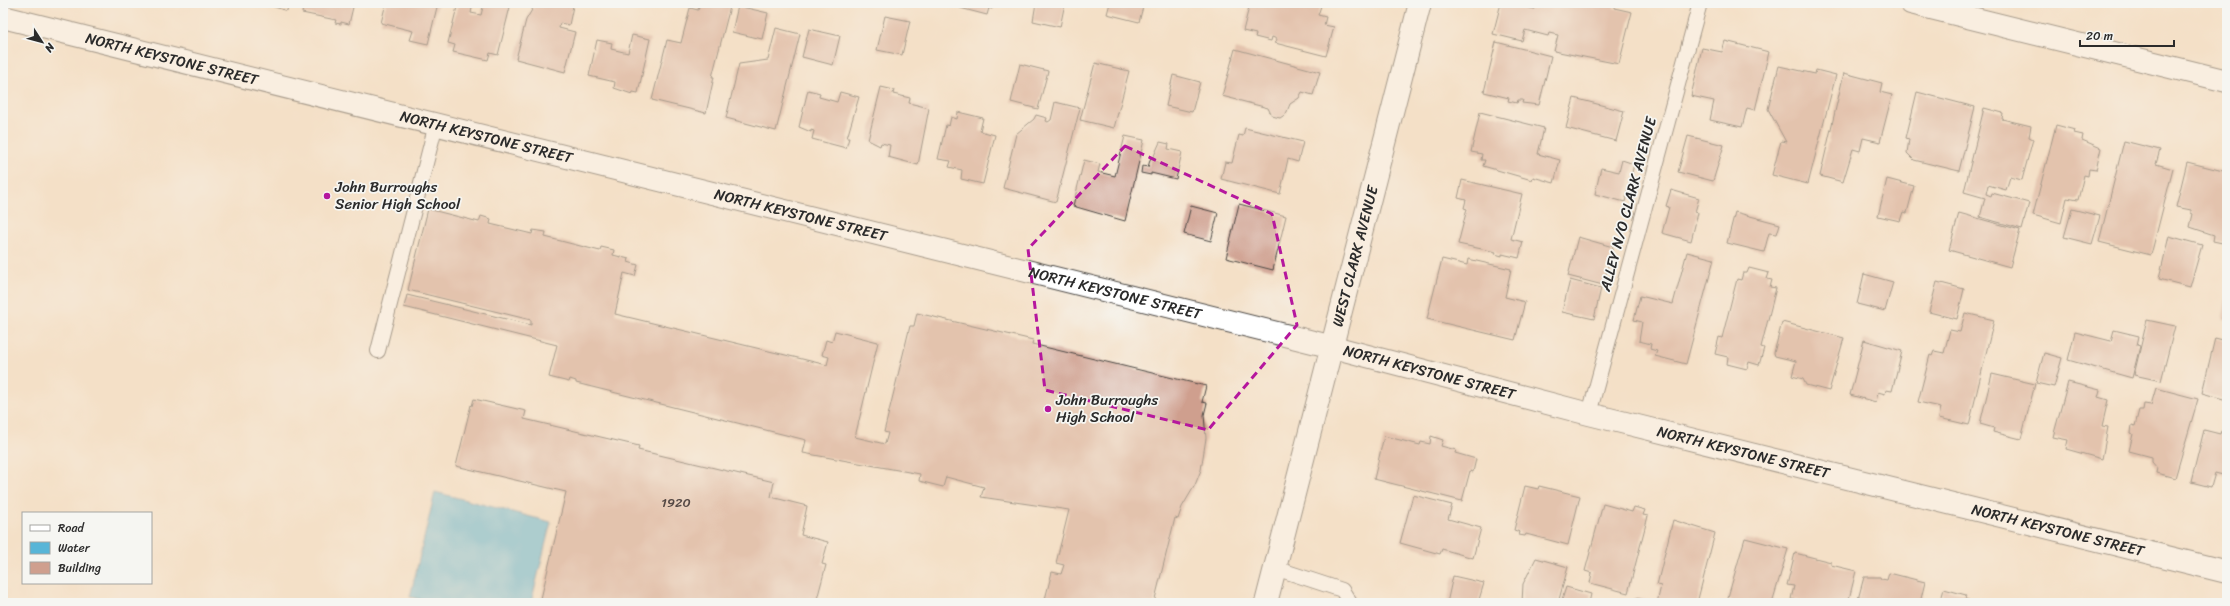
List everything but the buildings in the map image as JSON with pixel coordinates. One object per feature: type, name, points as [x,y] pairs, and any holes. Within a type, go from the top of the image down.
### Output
[{"type":"street","name":"WEST CLARK AVENUE","points":[[1266,603],[1333,347],[1420,3]]},
{"type":"street","points":[[1911,3],[2227,82]]},
{"type":"street","name":"NORTH KEYSTONE STREET","points":[[3,16],[1333,347],[1589,414],[2227,572]]},
{"type":"lane","name":"ALLEY N/O CLARK AVENUE","points":[[1589,414],[1700,3]]},
{"type":"lane","points":[[378,350],[436,124]]},
{"type":"lane","points":[[1275,568],[1342,590],[1350,603]]},
{"type":"highlighted area","points":[[1125,146],[1272,214],[1297,325],[1208,430],[1045,390],[1028,249]]},
{"type":"water","points":[[435,492],[551,522],[531,603],[434,603],[410,597]]},
{"type":"place","name":"John Burroughs Senior High School","points":[[327,196]]},
{"type":"place","name":"John Burroughs High School","points":[[1048,409]]}]
